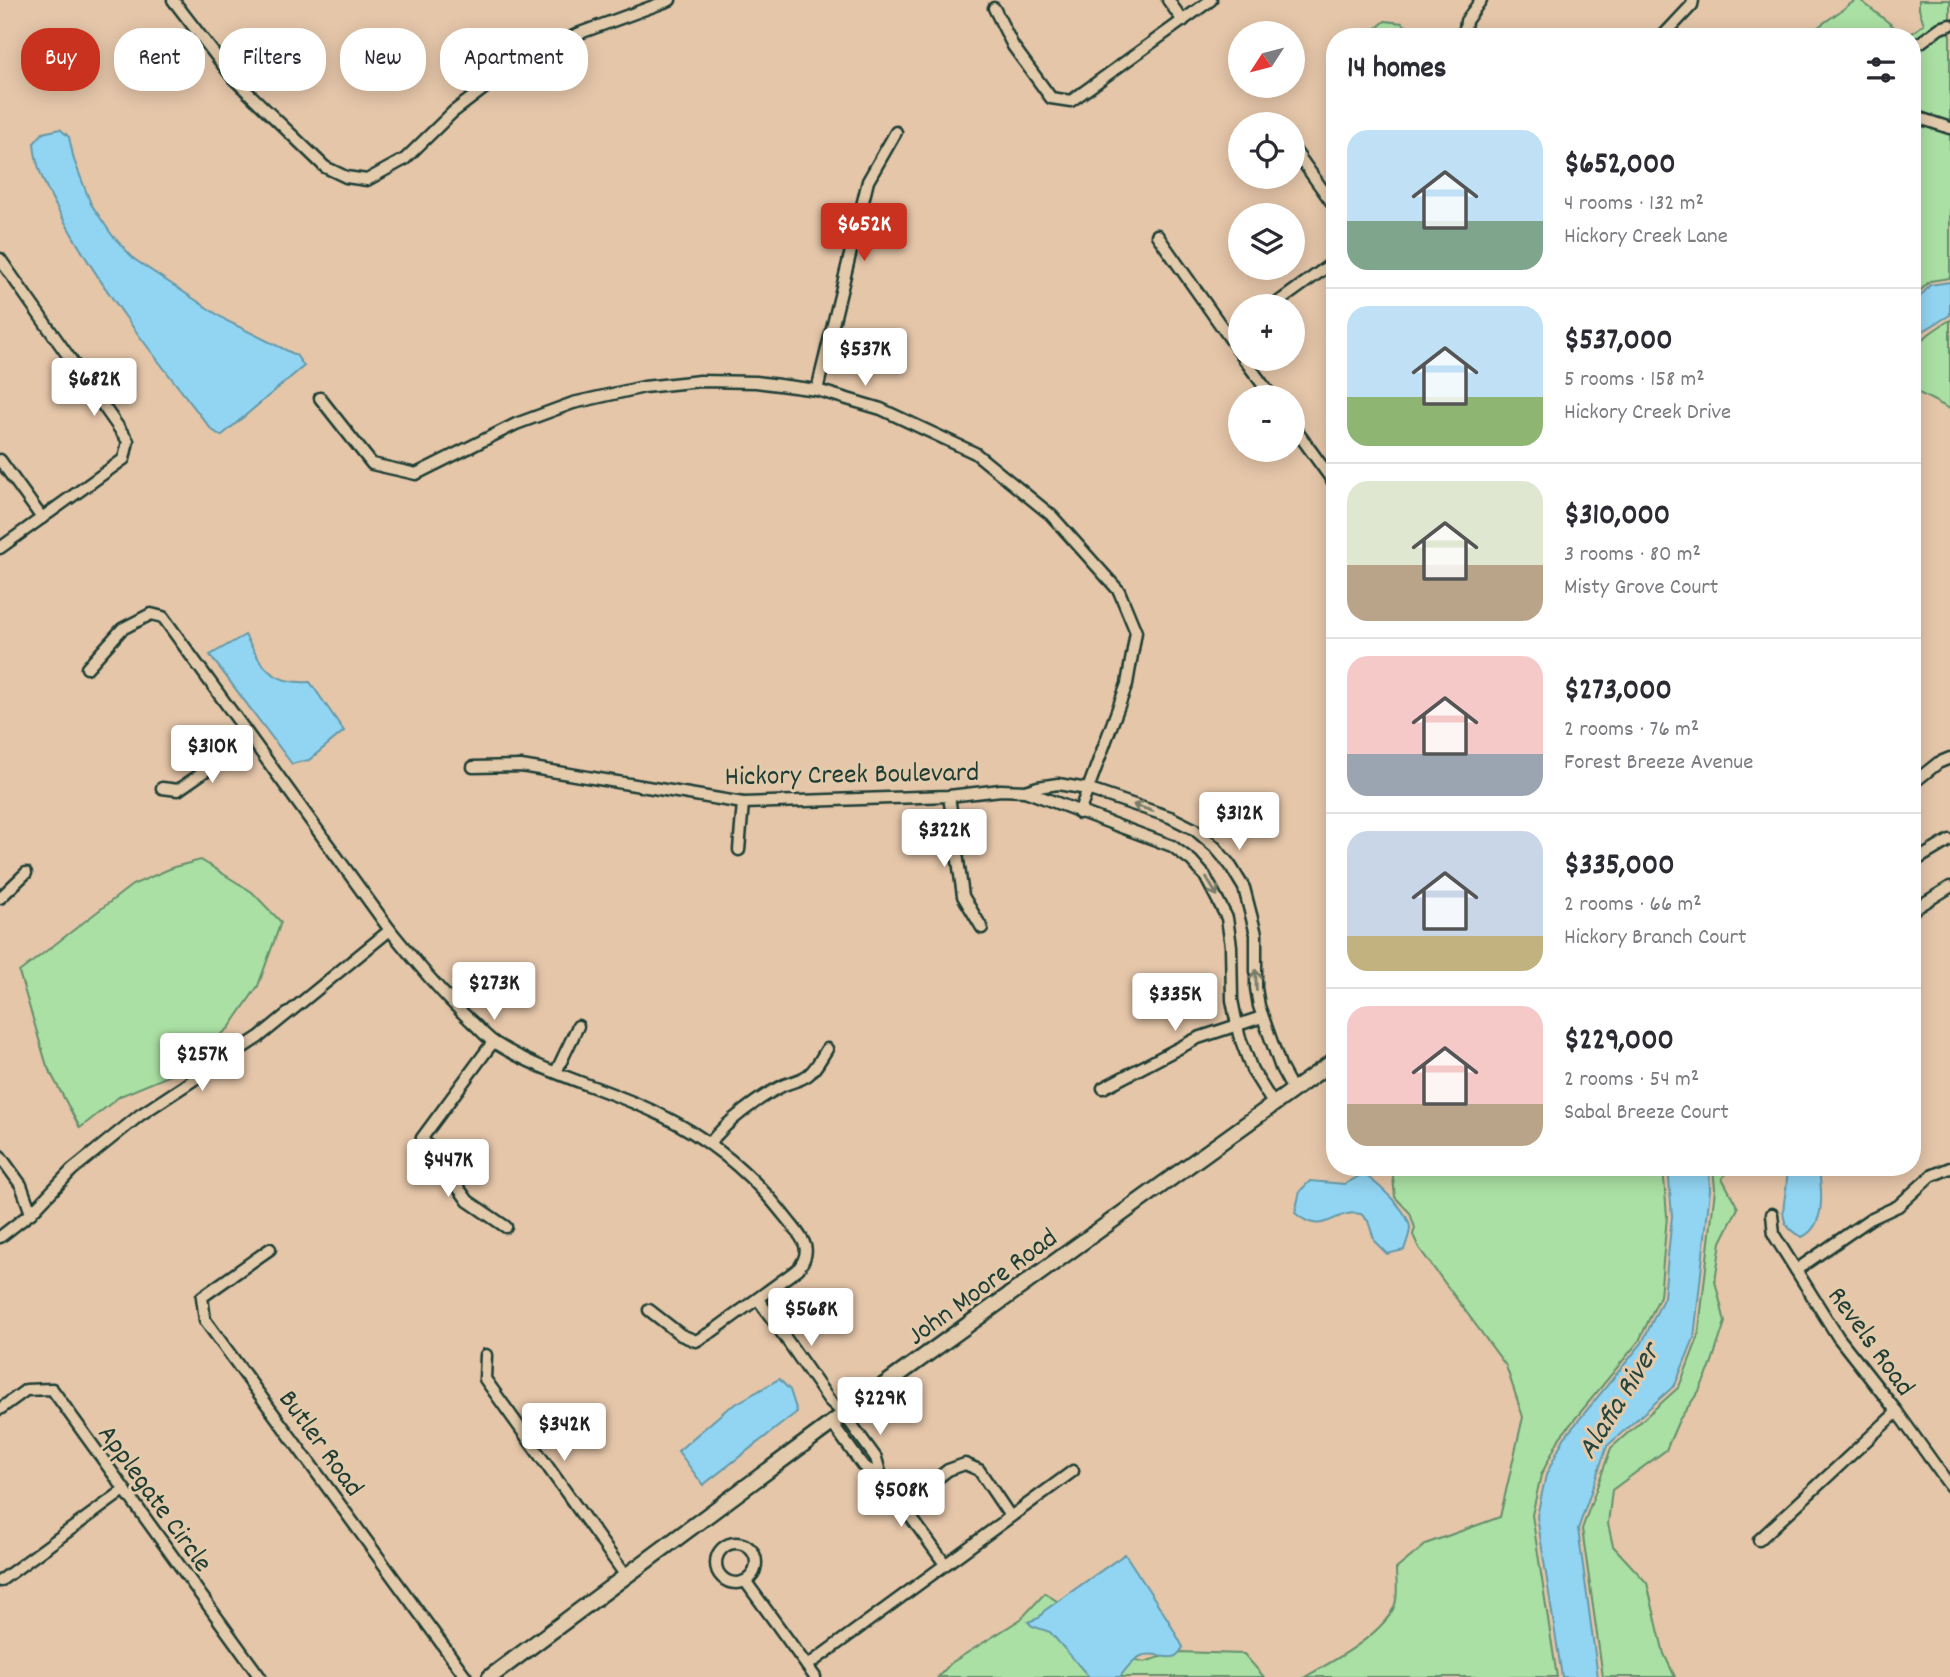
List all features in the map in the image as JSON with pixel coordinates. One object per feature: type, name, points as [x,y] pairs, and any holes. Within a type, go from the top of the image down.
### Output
[{"type":"street","points":[[174,1],[233,78],[325,167],[346,177],[367,180],[405,159],[453,112],[516,64],[580,33],[670,0]]},
{"type":"street","points":[[1168,0],[1183,21]]},
{"type":"street","points":[[994,8],[1013,46],[1051,98],[1071,101],[1211,0]]},
{"type":"street","points":[[1465,28],[1466,21],[1482,0]]},
{"type":"street","points":[[1670,28],[1692,5],[1693,0]]},
{"type":"street","points":[[1921,42],[1940,28],[1950,25]]},
{"type":"street","points":[[1921,119],[1950,128]]},
{"type":"street","points":[[817,390],[868,181],[896,132]]},
{"type":"street","points":[[1305,165],[1326,194]]},
{"type":"street","points":[[1157,235],[1228,335]]},
{"type":"street","points":[[0,259],[128,441],[124,459],[0,548]]},
{"type":"street","points":[[1290,294],[1326,268]]},
{"type":"street","points":[[320,398],[372,464],[416,474],[516,424],[573,403],[644,387],[700,381],[742,382],[817,390],[881,409],[975,453],[1051,515],[1119,592],[1136,632],[1127,684],[1079,813]]},
{"type":"street","points":[[1305,443],[1326,472]]},
{"type":"street","points":[[0,460],[42,518]]},
{"type":"street","points":[[87,668],[121,629],[151,614],[163,617],[424,974],[493,1042],[556,1072],[660,1115],[710,1143],[765,1191],[803,1240],[807,1251],[806,1260],[798,1269],[696,1341],[681,1335],[649,1310]]},
{"type":"street","points":[[162,788],[178,790],[251,739]]},
{"type":"street","points":[[1921,777],[1938,763],[1950,758]]},
{"type":"street","name":"Hickory Creek Boulevard","points":[[473,767],[522,766],[743,803],[949,796],[1002,790],[1025,791],[1047,785],[1087,789],[1183,822],[1223,855],[1244,888],[1256,934],[1256,988],[1262,1017],[1280,1068],[1293,1090]]},
{"type":"street","name":"Hickory Creek Boulevard","points":[[1025,791],[1172,846],[1192,861],[1205,876],[1227,918],[1231,946],[1231,1000],[1236,1025],[1252,1070],[1273,1105]]},
{"type":"street","points":[[949,796],[963,896],[982,928]]},
{"type":"street","points":[[739,850],[743,803]]},
{"type":"street","points":[[1921,857],[1950,840]]},
{"type":"street","points":[[0,898],[26,873]]},
{"type":"street","points":[[1921,905],[1950,887]]},
{"type":"street","points":[[0,1237],[31,1213],[72,1170],[140,1115],[259,1037],[390,930]]},
{"type":"street","points":[[1103,1088],[1198,1038],[1262,1017]]},
{"type":"street","points":[[556,1072],[578,1026]]},
{"type":"street","points":[[493,1042],[422,1138],[468,1201],[506,1227]]},
{"type":"street","points":[[710,1143],[720,1129],[781,1086],[806,1077],[815,1069],[827,1049]]},
{"type":"street","name":"John Moore Road","points":[[490,1677],[844,1414],[1326,1066]]},
{"type":"street","points":[[0,1156],[21,1185],[31,1213]]},
{"type":"street","points":[[1796,1270],[1870,1219],[1898,1206],[1931,1176],[1950,1168]]},
{"type":"street","name":"Revels Road","points":[[1772,1214],[1773,1235],[1838,1337],[1950,1486]]},
{"type":"street","name":"Butler Road","points":[[270,1249],[202,1297],[205,1320],[466,1677]]},
{"type":"street","points":[[758,1299],[829,1400],[844,1414],[868,1446],[876,1458],[881,1476],[945,1564]]},
{"type":"street","points":[[486,1355],[485,1379],[626,1576]]},
{"type":"street","name":"Applegate Circle","points":[[0,1409],[26,1390],[52,1390],[260,1677]]},
{"type":"street","points":[[1759,1540],[1897,1412]]},
{"type":"street","points":[[832,1423],[863,1466],[881,1476]]},
{"type":"street","points":[[855,1455],[868,1446]]},
{"type":"street","points":[[903,1504],[948,1470],[965,1464],[979,1471],[1010,1517]]},
{"type":"street","points":[[807,1666],[1073,1471]]},
{"type":"street","points":[[0,1581],[123,1491]]},
{"type":"street","points":[[728,1544],[748,1546],[756,1558],[755,1571],[746,1581],[733,1584],[718,1573],[718,1553],[728,1544]]},
{"type":"street","points":[[746,1581],[815,1677]]},
{"type":"green space","points":[[1856,0],[1860,0],[1896,28],[1817,28]]},
{"type":"green space","points":[[1919,0],[1950,0],[1950,278],[1930,281],[1921,290],[1921,28],[1919,28],[1924,24]]},
{"type":"green space","points":[[1385,21],[1402,23],[1409,28],[1377,28]]},
{"type":"green space","points":[[1950,320],[1950,409],[1921,394],[1921,342]]},
{"type":"green space","points":[[201,860],[252,892],[281,922],[258,986],[229,1028],[171,1075],[120,1096],[80,1128],[47,1066],[19,972],[132,885],[174,867]]},
{"type":"green space","points":[[1393,1176],[1664,1176],[1667,1216],[1660,1296],[1639,1341],[1560,1437],[1541,1475],[1532,1515],[1557,1677],[1305,1677],[1355,1647],[1379,1628],[1394,1607],[1396,1569],[1428,1543],[1500,1517],[1523,1417],[1506,1366],[1419,1248],[1413,1235],[1415,1228],[1410,1213],[1395,1197]]},
{"type":"green space","points":[[1714,1176],[1724,1176],[1722,1178],[1738,1208],[1721,1242],[1715,1281],[1725,1322],[1710,1368],[1699,1391],[1679,1420],[1666,1450],[1612,1490],[1608,1524],[1613,1546],[1647,1583],[1664,1654],[1675,1677],[1603,1677],[1582,1529],[1611,1448],[1679,1387],[1698,1338],[1715,1189]]},
{"type":"green space","points":[[1045,1593],[1092,1625],[1117,1655],[1144,1662],[1177,1652],[1244,1654],[1264,1677],[938,1677],[951,1663],[1021,1619]]},
{"type":"water","points":[[60,129],[69,137],[74,160],[91,204],[112,235],[134,259],[227,321],[296,355],[304,366],[221,436],[211,429],[116,303],[81,250],[50,194],[41,175],[34,143],[43,133]]},
{"type":"water","points":[[1950,282],[1950,315],[1921,332],[1921,296],[1930,285]]},
{"type":"water","points":[[245,635],[263,664],[277,677],[310,682],[344,731],[309,760],[292,764],[210,655]]},
{"type":"water","points":[[1359,1176],[1366,1176],[1391,1198],[1404,1214],[1410,1228],[1404,1250],[1387,1254],[1375,1242],[1368,1221],[1361,1214],[1352,1213],[1314,1223],[1295,1213],[1300,1191],[1310,1181],[1345,1184]]},
{"type":"water","name":"Alafia River","points":[[1669,1176],[1709,1176],[1694,1338],[1675,1385],[1607,1446],[1578,1529],[1598,1677],[1562,1677],[1537,1516],[1546,1475],[1564,1438],[1642,1343],[1664,1297],[1672,1216]]},
{"type":"water","points":[[1819,1176],[1819,1217],[1810,1232],[1802,1237],[1792,1231],[1783,1215],[1787,1177]]},
{"type":"water","points":[[779,1379],[790,1390],[797,1412],[703,1485],[678,1451],[727,1409]]},
{"type":"water","points":[[1125,1554],[1183,1647],[1175,1656],[1141,1656],[1132,1662],[1120,1677],[1089,1677],[1050,1632],[1028,1622],[1039,1618],[1044,1611]]}]
